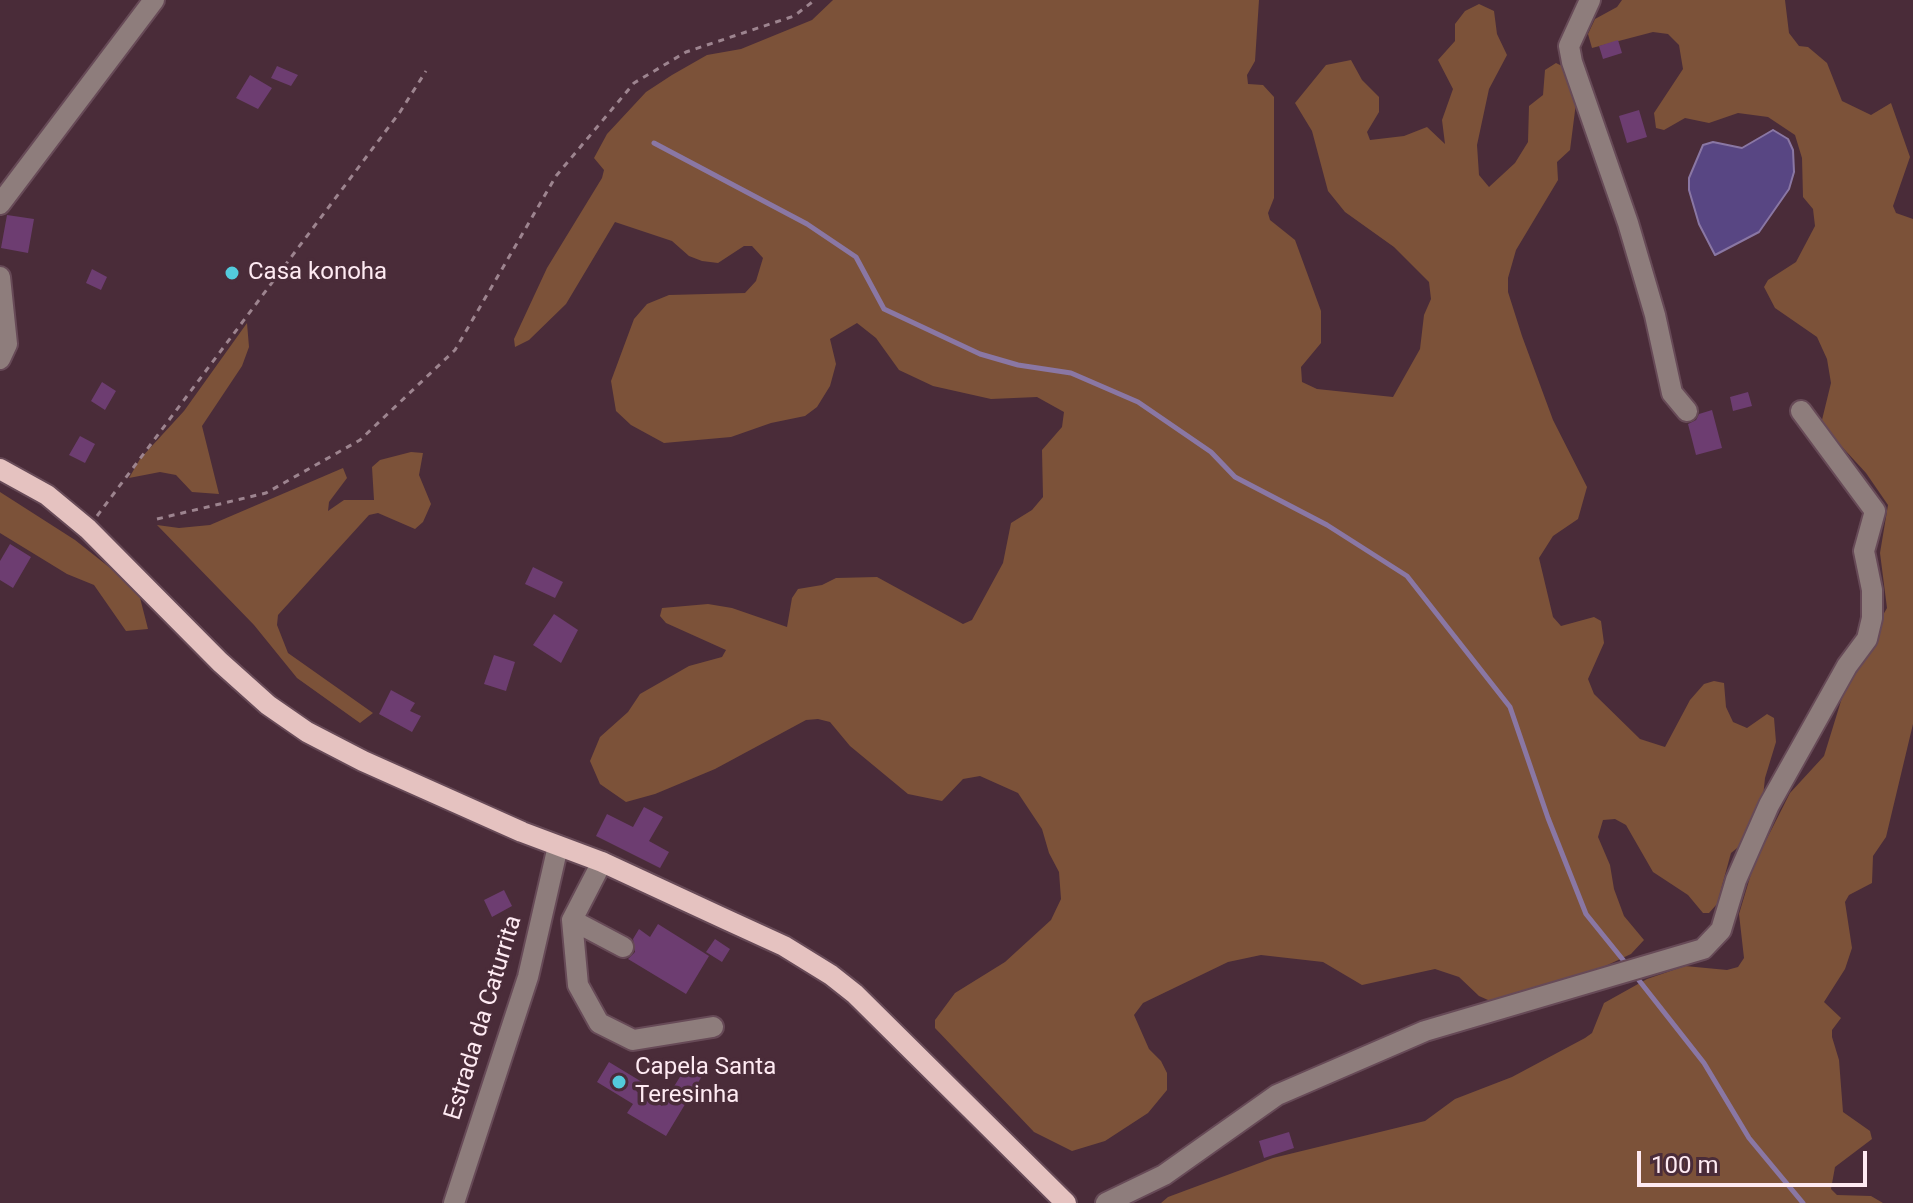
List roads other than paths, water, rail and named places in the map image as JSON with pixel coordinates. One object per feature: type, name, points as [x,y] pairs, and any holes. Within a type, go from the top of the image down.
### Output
[{"type":"main road","points":[[0,469],[47,495],[88,529],[220,662],[268,705],[307,732],[363,761],[602,862],[784,946],[831,975],[855,994],[1066,1203]]},
{"type":"street","points":[[0,204],[154,0]]},
{"type":"street","points":[[1590,0],[1569,46],[1572,62],[1628,223],[1655,315],[1672,393],[1687,411]]},
{"type":"street","points":[[0,277],[7,344],[0,359]]},
{"type":"street","points":[[1106,1203],[1164,1175],[1277,1095],[1425,1031],[1703,949],[1721,930],[1736,880],[1769,805],[1847,666],[1867,639],[1872,618],[1872,590],[1864,551],[1875,511],[1801,411]]},
{"type":"street","name":"Estrada da Caturrita","points":[[454,1203],[528,977],[558,846]]},
{"type":"street","points":[[602,862],[572,920],[578,985],[599,1023],[633,1040],[713,1027]]},
{"type":"street","points":[[572,920],[623,947]]},
{"type":"waterway","points":[[654,143],[807,224],[856,257],[884,309],[980,354],[1018,365],[1071,373],[1138,402],[1211,452],[1235,477],[1327,525],[1407,576],[1510,707],[1548,818],[1586,914],[1628,966]]},
{"type":"waterway","points":[[1634,974],[1704,1063],[1749,1138],[1803,1203]]},
{"type":"place","name":"Casa konoha","points":[[232,273]]},
{"type":"place","name":"Capela Santa Teresinha","points":[[619,1082]]}]
